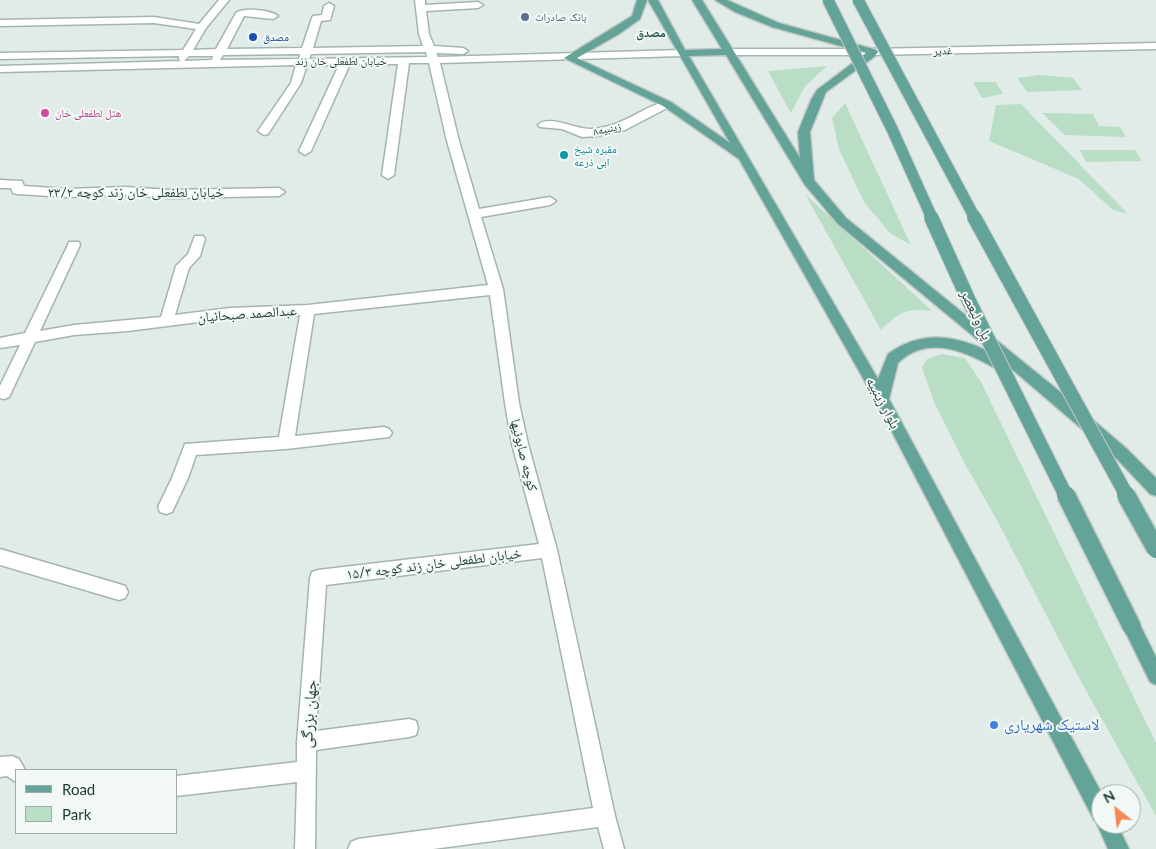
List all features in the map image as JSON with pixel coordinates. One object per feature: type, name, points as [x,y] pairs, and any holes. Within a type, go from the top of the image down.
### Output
[{"type":"main road","points":[[569,58],[615,32],[636,17],[642,0]]},
{"type":"main road","name":"بلوار زینبیه","points":[[653,0],[882,399],[1091,794]]},
{"type":"main road","points":[[697,0],[809,182],[842,220],[1054,395],[1122,454],[1156,489]]},
{"type":"main road","points":[[720,0],[745,14],[801,34],[873,52]]},
{"type":"main road","name":"پل ولیعصر","points":[[828,0],[892,129],[968,299],[1156,676]]},
{"type":"main road","points":[[858,0],[1030,321],[1156,549]]},
{"type":"main road","points":[[682,53],[729,52]]},
{"type":"main road","points":[[809,182],[804,132],[816,100],[822,90],[873,52]]},
{"type":"main road","points":[[569,58],[667,104],[745,159]]},
{"type":"main road","points":[[882,399],[886,379],[894,357],[915,345],[936,340],[973,349],[1054,395]]},
{"type":"main road","points":[[1112,834],[1120,849]]},
{"type":"street","points":[[181,63],[202,27],[224,0]]},
{"type":"street","points":[[420,4],[478,5]]},
{"type":"street","name":"کوچه صابونیها","points":[[420,4],[424,34],[452,141],[496,289],[518,436],[550,550],[605,816],[614,849]]},
{"type":"street","points":[[264,131],[296,83],[316,18],[326,18],[328,6]]},
{"type":"street","points":[[214,62],[241,13],[272,16]]},
{"type":"street","points":[[0,23],[154,20],[202,27]]},
{"type":"street","name":"غدیر","points":[[729,52],[873,52],[1156,46]]},
{"type":"street","points":[[0,56],[187,52],[303,56],[431,55]]},
{"type":"street","name":"خیابان لطفعلی خان زند","points":[[0,69],[214,62],[303,56],[346,61],[404,61],[431,55],[569,58],[682,53]]},
{"type":"street","points":[[305,151],[346,61]]},
{"type":"street","points":[[388,175],[404,61]]},
{"type":"street","name":"زینبیه۸","points":[[544,125],[563,126],[582,133],[597,132],[621,127],[667,104]]},
{"type":"street","name":"خیابان لطفعلی خان زند کوچه ۲۳/۲","points":[[0,184],[18,184],[17,190],[66,193],[126,191],[170,194],[279,192]]},
{"type":"street","points":[[473,214],[550,201]]},
{"type":"street","points":[[166,321],[183,266],[194,256],[199,239]]},
{"type":"street","points":[[4,393],[74,245]]},
{"type":"street","name":"عبدالصمد صبحانیان","points":[[0,343],[74,330],[230,313],[308,310],[496,289]]},
{"type":"street","points":[[286,443],[308,310]]},
{"type":"street","points":[[166,507],[180,478],[190,448],[286,443],[384,433]]},
{"type":"street","name":"خیابان لطفعلی خان زند کوچه ۱۵/۳","points":[[318,578],[550,550]]},
{"type":"street","points":[[0,558],[119,592]]},
{"type":"street","name":"جهان بزرگی","points":[[305,849],[306,742],[318,578]]},
{"type":"street","points":[[306,742],[409,728]]},
{"type":"street","points":[[0,767],[12,766],[15,770]]},
{"type":"street","points":[[178,786],[306,770]]},
{"type":"street","points":[[358,849],[605,816]]},
{"type":"green space","points":[[827,66],[805,86],[791,113],[768,71]]},
{"type":"green space","points":[[1040,75],[1073,78],[1082,90],[1027,92],[1017,78]]},
{"type":"green space","points":[[973,82],[996,82],[1003,94],[982,98]]},
{"type":"green space","points":[[845,103],[911,245],[890,233],[864,202],[839,149],[832,118]]},
{"type":"green space","points":[[1021,104],[1128,214],[1113,210],[1079,179],[989,141],[996,105]]},
{"type":"green space","points":[[1042,113],[1093,114],[1099,126],[1120,127],[1126,137],[1065,135]]},
{"type":"green space","points":[[1080,150],[1135,150],[1142,161],[1086,162]]},
{"type":"green space","points":[[805,194],[932,311],[916,310],[898,315],[881,330]]},
{"type":"green space","points":[[942,354],[965,358],[981,382],[1156,743],[1156,816],[1141,789],[1141,784],[1138,784],[1078,676],[998,522],[966,466],[935,404],[922,368],[927,359]]},
{"type":"place","name":"بانک صادرات","points":[[525,17]]},
{"type":"place","name":"مصدق","points":[[253,37]]},
{"type":"place","name":"هتل لطفعلی خان","points":[[45,113]]},
{"type":"place","name":"مقبره شیخ ابی ذرعه","points":[[564,155]]},
{"type":"place","name":"لاستیک شهریاری","points":[[994,725]]},
{"type":"district","name":"مصدق","points":[[651,33]]}]
